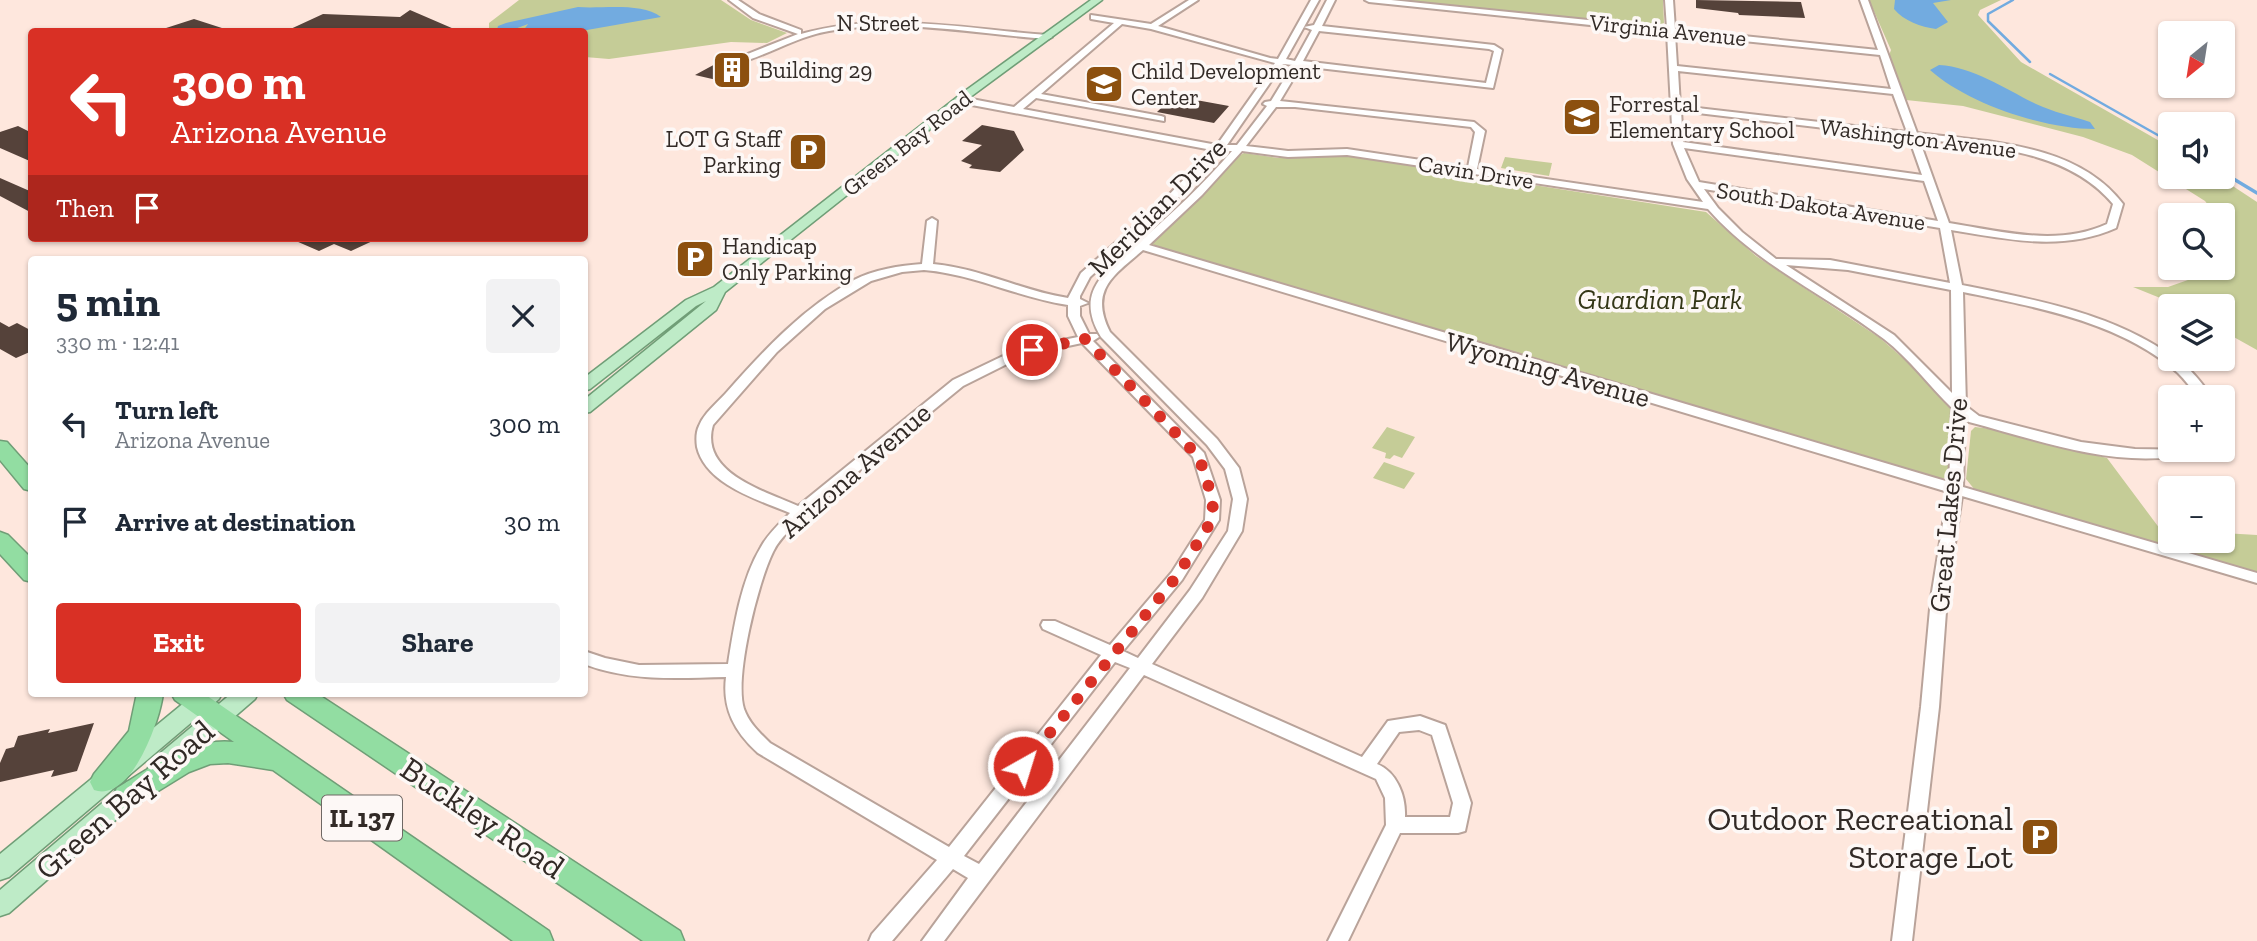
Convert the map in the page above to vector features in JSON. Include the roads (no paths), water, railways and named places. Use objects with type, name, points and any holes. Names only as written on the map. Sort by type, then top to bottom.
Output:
[{"type":"highway","points":[[0,447],[28,479]]},
{"type":"highway","points":[[0,540],[28,569]]},
{"type":"highway","points":[[104,782],[138,742],[147,719],[150,697]]},
{"type":"highway","name":"Buckley Road","points":[[307,697],[669,941]]},
{"type":"highway","name":"IL 137","points":[[203,702],[285,764],[538,941]]},
{"type":"highway","points":[[127,796],[184,762],[211,751],[229,750],[285,764]]},
{"type":"main road","name":"Green Bay Road","points":[[588,383],[691,303],[719,290],[965,97],[1097,0]]},
{"type":"main road","name":"Green Bay Road","points":[[588,405],[711,306],[719,290]]},
{"type":"main road","name":"Green Bay Road","points":[[0,869],[203,702],[227,697]]},
{"type":"main road","name":"Green Bay Road","points":[[0,905],[127,796],[203,702]]},
{"type":"street","points":[[733,0],[748,12],[798,32]]},
{"type":"street","points":[[1152,27],[1194,0]]},
{"type":"street","name":"Meridian Drive","points":[[1308,27],[1315,0]]},
{"type":"street","name":"Meridian Drive","points":[[932,941],[1196,594],[1235,531],[1240,499],[1232,468],[1212,442],[1105,334],[1094,303],[1103,280],[1192,199],[1239,148],[1274,103],[1289,63],[1308,27],[1331,0]]},
{"type":"street","name":"Virginia Avenue","points":[[1369,0],[1884,52]]},
{"type":"street","points":[[1668,0],[1680,149],[1697,185],[1713,207],[1747,241],[1774,262],[1890,338],[1918,363],[1959,409],[1974,419],[2113,453],[2158,454]]},
{"type":"street","name":"Great Lakes Drive","points":[[1864,0],[1945,226],[1957,288],[1959,409],[1956,487],[1939,598],[1930,707],[1902,941]]},
{"type":"street","points":[[1094,17],[1152,27],[1240,54],[1289,63],[1490,86],[1497,48],[1308,27]]},
{"type":"street","name":"N Street","points":[[748,57],[798,32],[842,21],[888,19],[1014,36],[1048,37]]},
{"type":"street","points":[[1020,107],[1121,21]]},
{"type":"street","name":"N Street","points":[[1014,36],[1036,46]]},
{"type":"street","name":"Meridian Drive","points":[[879,941],[951,858],[1112,653],[1177,576],[1212,520],[1213,500],[1199,457],[1085,339],[1074,316],[1074,296],[1086,275],[1168,202],[1222,145],[1289,63]]},
{"type":"street","points":[[1674,68],[1896,92]]},
{"type":"street","points":[[1034,95],[1161,119]]},
{"type":"street","name":"Cavin Drive","points":[[965,97],[1239,148],[1288,154],[1347,152],[1713,207]]},
{"type":"street","points":[[1253,106],[1274,103],[1474,125],[1480,131],[1472,171]]},
{"type":"street","name":"Washington Avenue","points":[[1677,108],[2008,147],[2048,158],[2099,183],[2118,204],[2112,226],[2080,238],[2023,238],[1945,226]]},
{"type":"street","points":[[1680,149],[1929,179]]},
{"type":"street","name":"South Dakota Avenue","points":[[1697,185],[1945,226]]},
{"type":"street","points":[[927,266],[932,221]]},
{"type":"street","name":"Wyoming Avenue","points":[[1123,241],[2257,578]]},
{"type":"street","points":[[1774,262],[1829,264],[2037,304],[2081,316],[2116,330],[2176,366],[2195,385]]},
{"type":"street","points":[[800,512],[723,475],[712,464],[703,439],[706,425],[744,379],[783,340],[842,293],[875,276],[927,266],[963,271],[1045,299],[1094,303]]},
{"type":"street","name":"Arizona Avenue","points":[[980,875],[764,748],[747,733],[737,715],[732,698],[734,670],[763,558],[778,533],[800,512],[958,383],[1014,357],[1105,334]]},
{"type":"street","points":[[1049,625],[1382,774],[1393,790],[1398,809],[1395,825],[1338,941]]},
{"type":"street","points":[[588,658],[619,669],[644,672],[734,670]]},
{"type":"street","points":[[1366,765],[1394,726],[1420,723],[1439,730],[1462,803],[1458,825],[1395,825]]},
{"type":"water","points":[[1895,0],[1951,0],[1933,3],[1948,22],[1936,29],[1913,23],[1894,9]]},
{"type":"water","points":[[578,7],[643,9],[661,17],[588,30],[525,28],[528,24],[517,28],[498,28],[506,23]]},
{"type":"water","points":[[1939,65],[1977,74],[2042,107],[2090,122],[2095,129],[2053,125],[1985,104],[1930,70]]},
{"type":"waterway","points":[[2013,0],[1988,14],[1988,21],[2030,62]]},
{"type":"waterway","points":[[2050,74],[2158,135]]},
{"type":"waterway","points":[[2235,180],[2257,193]]},
{"type":"place","name":"Building 29","points":[[732,70]]},
{"type":"place","name":"Child Development Center","points":[[1104,84]]},
{"type":"place","name":"Forrestal Elementary School","points":[[1582,117]]},
{"type":"place","name":"LOT G Staff Parking","points":[[808,152]]},
{"type":"place","name":"Handicap Only Parking","points":[[695,259]]},
{"type":"place","name":"Outdoor Recreational Storage Lot","points":[[2040,837]]},
{"type":"park label","name":"Guardian Park","points":[[1660,299]]}]
